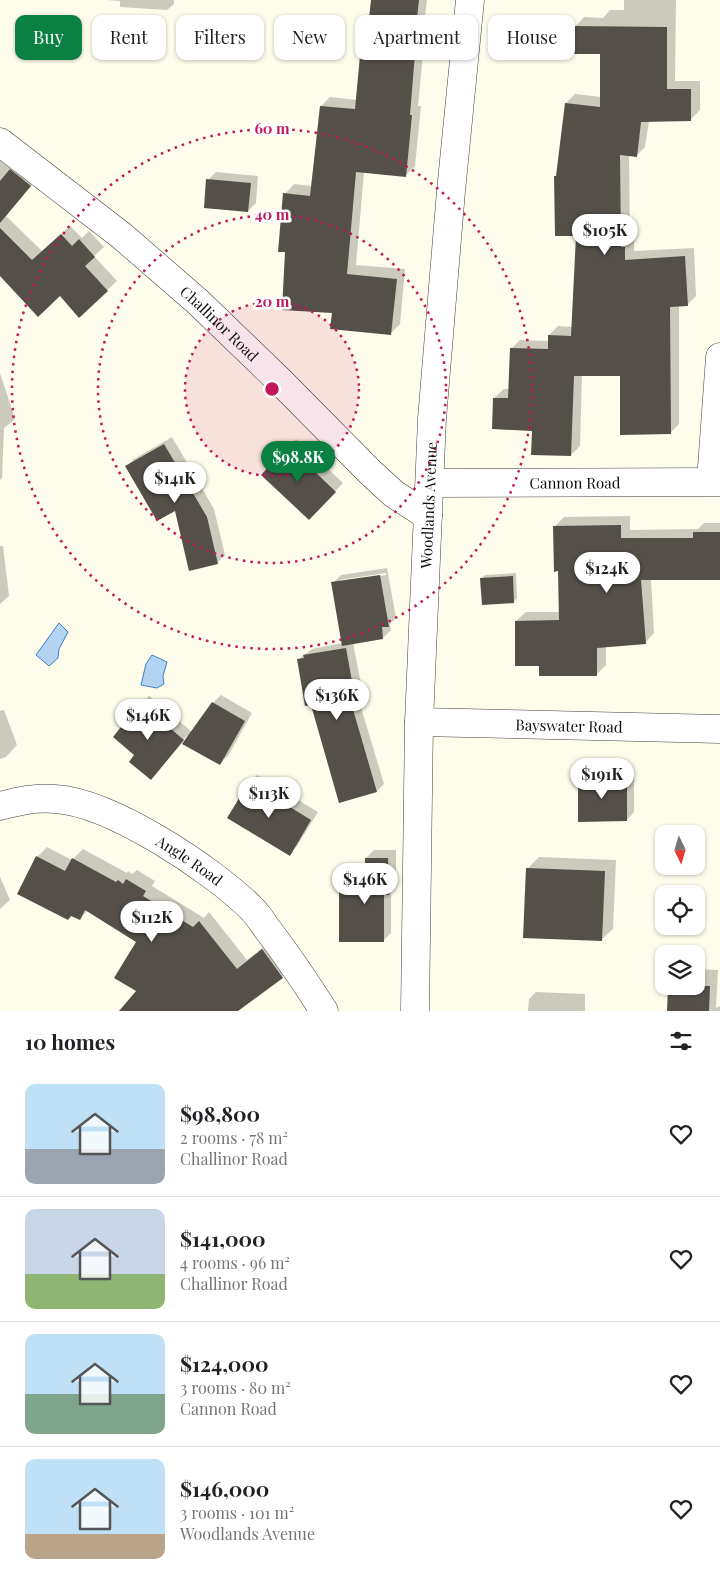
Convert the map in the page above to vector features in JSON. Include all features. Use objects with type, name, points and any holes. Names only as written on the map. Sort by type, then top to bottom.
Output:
[{"type":"street","name":"Woodlands Avenue","points":[[415,1011],[418,722],[432,418],[470,0]]},
{"type":"street","name":"Challinor Road","points":[[0,142],[122,236],[198,302],[282,382],[370,472],[394,494],[428,516]]},
{"type":"street","points":[[716,482],[720,357]]},
{"type":"street","name":"Cannon Road","points":[[430,483],[716,482]]},
{"type":"street","name":"Bayswater Road","points":[[418,722],[720,729]]},
{"type":"street","name":"Angle Road","points":[[0,806],[24,799],[56,799],[87,806],[132,825],[210,872],[252,910],[283,949],[324,1011]]},
{"type":"water","points":[[59,623],[68,632],[59,649],[58,658],[49,666],[36,655]]},
{"type":"water","points":[[152,655],[167,662],[163,676],[164,684],[157,688],[141,685],[146,664]]},
{"type":"building","points":[[371,0],[419,0],[417,15],[369,15]]},
{"type":"building","points":[[575,26],[667,27],[667,89],[691,89],[691,121],[641,122],[637,157],[620,155],[621,247],[625,247],[625,260],[685,256],[688,306],[670,307],[671,434],[620,435],[620,376],[574,376],[571,456],[531,455],[532,431],[492,429],[493,398],[508,398],[510,348],[548,349],[548,335],[571,336],[576,236],[555,236],[554,176],[556,176],[565,103],[600,107],[600,54],[575,54]]},
{"type":"building","points":[[360,60],[414,60],[410,115],[412,115],[406,177],[356,172],[347,274],[397,279],[391,335],[330,329],[332,313],[282,310],[285,252],[278,252],[283,193],[310,196],[320,106],[355,109]]},
{"type":"building","points":[[10,169],[31,186],[0,223],[0,181]]},
{"type":"building","points":[[206,179],[251,183],[248,212],[204,208]]},
{"type":"building","points":[[0,228],[32,260],[61,234],[72,246],[79,239],[95,257],[85,266],[108,291],[79,318],[60,296],[38,317],[0,276]]},
{"type":"building","points":[[164,444],[207,517],[218,564],[189,571],[175,511],[157,521],[125,466]]},
{"type":"building","points":[[288,446],[336,492],[309,520],[261,475]]},
{"type":"building","points":[[621,525],[621,538],[693,538],[693,532],[720,532],[720,580],[641,580],[646,644],[597,648],[597,676],[539,676],[539,666],[515,666],[515,621],[559,620],[558,571],[554,572],[553,526]]},
{"type":"building","points":[[380,575],[389,627],[382,627],[383,639],[342,646],[331,582]]},
{"type":"building","points":[[513,576],[514,603],[482,605],[480,578]]},
{"type":"building","points":[[346,648],[355,698],[350,699],[377,792],[339,803],[311,705],[305,706],[297,659],[304,658],[303,655]]},
{"type":"building","points":[[212,702],[245,721],[220,765],[182,744]]},
{"type":"building","points":[[140,703],[184,740],[151,780],[129,762],[134,755],[113,737]]},
{"type":"building","points":[[627,777],[627,821],[578,822],[578,778]]},
{"type":"building","points":[[249,782],[311,820],[290,856],[227,818]]},
{"type":"building","points":[[36,856],[65,871],[72,858],[116,882],[118,880],[123,884],[126,879],[146,891],[143,896],[193,927],[199,921],[237,969],[262,949],[283,978],[238,1011],[119,1011],[136,991],[114,978],[136,942],[85,910],[80,920],[71,916],[68,920],[17,894]]},
{"type":"building","points":[[365,858],[388,858],[389,895],[384,895],[384,942],[339,942],[339,891],[360,891],[361,878],[365,878]]},
{"type":"building","points":[[526,868],[605,871],[602,941],[523,938]]},
{"type":"building","points":[[705,986],[710,986],[709,1011],[667,1011],[668,995],[705,995]]}]
